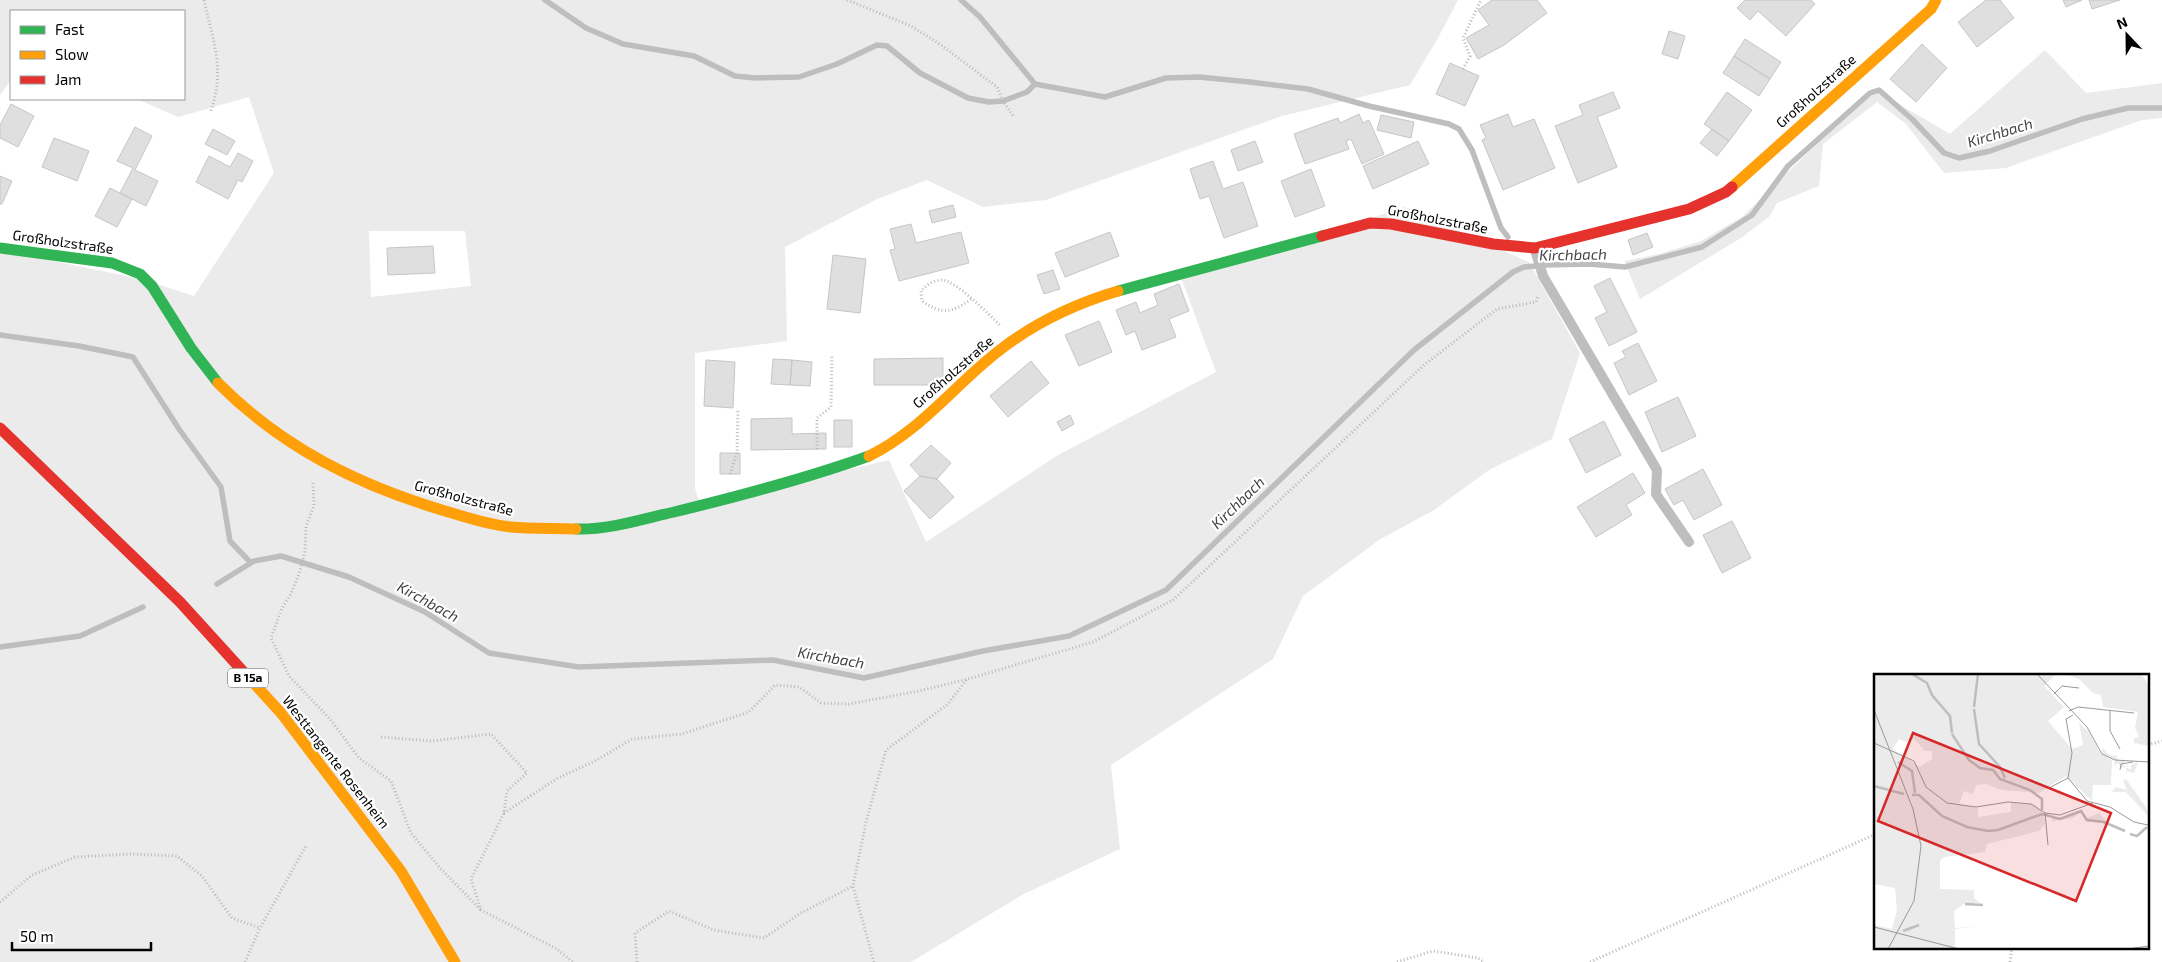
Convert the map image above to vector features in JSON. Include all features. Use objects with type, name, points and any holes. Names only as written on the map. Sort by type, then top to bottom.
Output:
[{"type":"main road","name":"Großholzstraße","points":[[0,248],[112,263],[140,274],[152,286],[191,348],[218,383],[240,405],[322,462],[396,496],[480,521],[510,527],[582,529],[625,524],[760,491],[828,471],[870,456],[890,445],[925,418],[971,374],[1016,338],[1060,313],[1104,295],[1370,223],[1392,222],[1478,243],[1535,248],[1689,209],[1726,192],[1931,9],[1936,0]]},
{"type":"main road","name":"Westtangente Rosenheim","points":[[0,428],[180,602],[281,713],[401,872],[455,962]]},
{"type":"lane","points":[[1535,248],[1543,276],[1657,470],[1656,494],[1689,542]]},
{"type":"path","points":[[204,0],[218,64],[219,80],[216,98],[210,113]]},
{"type":"path","points":[[847,0],[911,26],[941,45],[997,87],[1003,101],[1014,117]]},
{"type":"path","points":[[1463,69],[1470,56],[1463,38],[1481,0]]},
{"type":"path","points":[[504,814],[558,778],[595,761],[632,739],[682,734],[749,712],[775,685],[799,687],[821,703],[849,704],[919,691],[968,679],[1094,642],[1173,600],[1424,365],[1497,309],[1536,302],[1543,276]]},
{"type":"path","points":[[971,300],[947,312],[932,308],[922,301],[921,291],[926,285],[941,280],[951,283],[1016,338]]},
{"type":"path","points":[[818,449],[817,418],[831,407],[832,355]]},
{"type":"path","points":[[730,474],[737,453],[738,409]]},
{"type":"path","points":[[322,462],[313,482],[314,506],[306,526],[305,551],[300,571],[291,594],[282,608],[271,638],[289,676],[330,719],[359,758],[391,781],[411,833],[440,868],[481,910],[557,948],[573,962]]},
{"type":"path","points":[[874,962],[853,886],[866,822],[886,750],[948,704],[968,679]]},
{"type":"path","points":[[381,737],[432,741],[491,734],[527,773],[507,791],[504,814],[470,878],[481,910]]},
{"type":"path","points":[[1590,962],[1874,835]]},
{"type":"path","points":[[245,962],[260,928],[306,846]]},
{"type":"path","points":[[0,902],[32,875],[75,857],[130,854],[177,856],[202,876],[232,918],[260,928]]},
{"type":"path","points":[[637,962],[635,933],[669,911],[714,930],[764,938],[801,913],[853,886]]},
{"type":"path","points":[[1397,962],[1433,951],[1478,958],[1484,962]]},
{"type":"shaded area","points":[[0,0],[1458,0],[1410,85],[1282,116],[1046,200],[983,207],[927,180],[877,199],[785,247],[787,341],[695,353],[695,488],[700,504],[889,460],[926,542],[1058,455],[1216,372],[1182,280],[1405,207],[1529,262],[1580,353],[1552,439],[1489,470],[1434,510],[1379,540],[1303,596],[1273,659],[1111,765],[1120,849],[1022,895],[911,962],[0,962],[0,250],[141,279],[194,296],[274,173],[249,97],[178,117],[139,100],[185,100],[185,10],[10,10],[10,81],[0,95]],"holes":[[[369,231],[465,231],[471,286],[371,297]]]},
{"type":"shaded area","points":[[2045,50],[2086,93],[2162,83],[2162,118],[2142,120],[2006,168],[1944,173],[1906,124],[1877,102],[1823,144],[1819,186],[1777,203],[1770,216],[1741,238],[1640,299],[1624,261],[1659,254],[1701,241],[1743,216],[1873,89],[1950,134]]},
{"type":"building","points":[[1492,0],[1537,0],[1547,13],[1504,45],[1478,59],[1466,38],[1489,25],[1478,10]]},
{"type":"building","points":[[1745,0],[1811,0],[1815,4],[1786,36],[1758,11],[1750,20],[1737,8]]},
{"type":"building","points":[[1986,0],[2000,0],[2014,18],[1977,47],[1958,22]]},
{"type":"building","points":[[2063,0],[2082,0],[2066,7]]},
{"type":"building","points":[[2089,0],[2120,0],[2092,9]]},
{"type":"building","points":[[1669,31],[1685,36],[1678,59],[1662,54]]},
{"type":"building","points":[[1745,39],[1781,62],[1770,79],[1734,56]]},
{"type":"building","points":[[1922,44],[1947,68],[1916,102],[1890,79]]},
{"type":"building","points":[[1734,56],[1770,79],[1759,96],[1723,73]]},
{"type":"building","points":[[1450,63],[1479,76],[1465,106],[1436,94]]},
{"type":"building","points":[[1613,92],[1620,108],[1597,117],[1617,167],[1578,183],[1555,126],[1583,115],[1579,105]]},
{"type":"building","points":[[1727,92],[1752,110],[1729,141],[1704,124]]},
{"type":"building","points":[[11,104],[34,116],[18,147],[0,138],[0,125]]},
{"type":"building","points":[[1359,114],[1363,123],[1369,120],[1384,154],[1362,164],[1351,139],[1346,141],[1349,149],[1305,164],[1294,134],[1338,118],[1340,123]]},
{"type":"building","points":[[1508,114],[1513,127],[1534,119],[1555,168],[1503,190],[1482,140],[1486,138],[1480,125]]},
{"type":"building","points":[[1381,115],[1414,122],[1411,138],[1377,130]]},
{"type":"building","points":[[135,127],[152,136],[135,170],[158,181],[146,206],[120,193],[133,168],[117,161]]},
{"type":"building","points":[[213,129],[235,141],[227,155],[205,144]]},
{"type":"building","points":[[1712,129],[1729,141],[1717,156],[1700,143]]},
{"type":"building","points":[[54,138],[89,151],[77,181],[42,167]]},
{"type":"building","points":[[1255,141],[1263,162],[1238,171],[1231,150]]},
{"type":"building","points":[[1418,141],[1429,164],[1373,189],[1363,166]]},
{"type":"building","points":[[238,153],[253,161],[242,182],[238,180],[228,199],[196,182],[209,156],[230,167]]},
{"type":"building","points":[[1213,161],[1223,189],[1243,182],[1258,226],[1224,238],[1209,196],[1200,199],[1190,169]]},
{"type":"building","points":[[1311,169],[1325,206],[1295,217],[1281,181]]},
{"type":"building","points":[[0,176],[12,181],[2,204],[0,204]]},
{"type":"building","points":[[110,188],[132,199],[117,227],[95,216]]},
{"type":"building","points":[[953,205],[956,217],[932,223],[929,211]]},
{"type":"building","points":[[911,224],[916,243],[961,232],[969,263],[899,281],[890,250],[895,249],[890,229]]},
{"type":"building","points":[[1110,232],[1119,256],[1065,277],[1055,253]]},
{"type":"building","points":[[1647,233],[1653,247],[1633,255],[1628,240]]},
{"type":"building","points":[[433,246],[435,273],[388,275],[387,248]]},
{"type":"building","points":[[833,255],[866,259],[860,313],[827,309]]},
{"type":"building","points":[[1053,270],[1060,289],[1044,294],[1037,275]]},
{"type":"building","points":[[1610,278],[1637,332],[1609,346],[1595,318],[1607,312],[1594,286]]},
{"type":"building","points":[[1179,284],[1189,311],[1169,319],[1176,337],[1142,350],[1135,331],[1126,335],[1116,310],[1136,302],[1140,313],[1158,305],[1154,294]]},
{"type":"building","points":[[1099,321],[1112,352],[1079,366],[1065,335]]},
{"type":"building","points":[[1638,343],[1657,381],[1629,395],[1614,363],[1626,357],[1622,351]]},
{"type":"building","points":[[943,358],[943,385],[874,385],[874,359]]},
{"type":"building","points":[[773,359],[792,360],[790,385],[771,384]]},
{"type":"building","points":[[706,360],[735,362],[733,408],[704,406]]},
{"type":"building","points":[[792,360],[812,362],[810,386],[790,385]]},
{"type":"building","points":[[1031,361],[1049,383],[1008,417],[990,396]]},
{"type":"building","points":[[1678,397],[1696,436],[1662,452],[1645,412]]},
{"type":"building","points":[[1070,415],[1074,424],[1062,431],[1057,422]]},
{"type":"building","points":[[792,418],[792,434],[826,433],[826,449],[751,450],[751,419]]},
{"type":"building","points":[[834,420],[852,420],[852,447],[834,447]]},
{"type":"building","points":[[1604,421],[1621,455],[1586,473],[1569,439]]},
{"type":"building","points":[[931,445],[951,463],[937,479],[920,476],[910,465]]},
{"type":"building","points":[[720,453],[740,453],[740,474],[720,474]]},
{"type":"building","points":[[1703,469],[1722,505],[1694,520],[1683,500],[1674,505],[1665,489]]},
{"type":"building","points":[[1633,473],[1645,493],[1626,505],[1632,515],[1596,537],[1577,507]]},
{"type":"building","points":[[920,476],[937,479],[954,497],[930,519],[904,491]]},
{"type":"building","points":[[1732,521],[1751,558],[1722,573],[1703,535]]},
{"type":"waterway","points":[[545,0],[586,28],[623,44],[694,56],[735,76],[756,78],[799,77],[837,64],[877,45],[887,46],[920,73],[968,98],[989,102],[1003,101],[1027,92],[1035,84]]},
{"type":"waterway","points":[[961,0],[980,17],[1035,84],[1105,97],[1166,78],[1199,77],[1308,89],[1369,106],[1449,124],[1459,129],[1472,150],[1501,228],[1508,237]]},
{"type":"waterway","name":"Kirchbach","points":[[217,584],[254,561],[281,556],[349,577],[425,612],[489,653],[579,667],[773,660],[864,678],[983,651],[1069,636],[1166,590],[1414,350],[1513,272],[1524,267],[1547,265],[1589,264],[1625,267],[1702,247],[1752,215],[1788,166],[1870,93],[1879,90],[1913,120],[1944,153],[1959,158],[1990,151],[2082,119],[2128,108],[2162,108]]},
{"type":"waterway","points":[[0,335],[79,346],[133,357],[179,429],[221,487],[230,541],[251,563]]},
{"type":"waterway","name":"Kirchbach","points":[[0,647],[80,636],[143,607]]},
{"type":"traffic: fast","points":[[1118,291],[1322,236]]},
{"type":"traffic: fast","points":[[0,248],[112,263],[140,274],[152,286],[191,348],[218,383]]},
{"type":"traffic: fast","points":[[576,529],[613,526],[699,506],[797,480],[869,456]]},
{"type":"traffic: slow","points":[[1732,187],[1931,9],[1936,0]]},
{"type":"traffic: slow","points":[[869,456],[904,435],[980,366],[1024,333],[1069,309],[1118,291]]},
{"type":"traffic: slow","points":[[218,383],[269,427],[295,445],[323,462],[382,489],[445,511],[503,526],[576,529]]},
{"type":"traffic: slow","points":[[249,678],[281,713],[401,871],[455,962]]},
{"type":"traffic: jam","points":[[1322,236],[1370,223],[1391,224],[1493,244],[1535,248],[1689,209],[1726,192],[1732,187]]},
{"type":"traffic: jam","points":[[0,428],[180,602],[249,678]]}]
